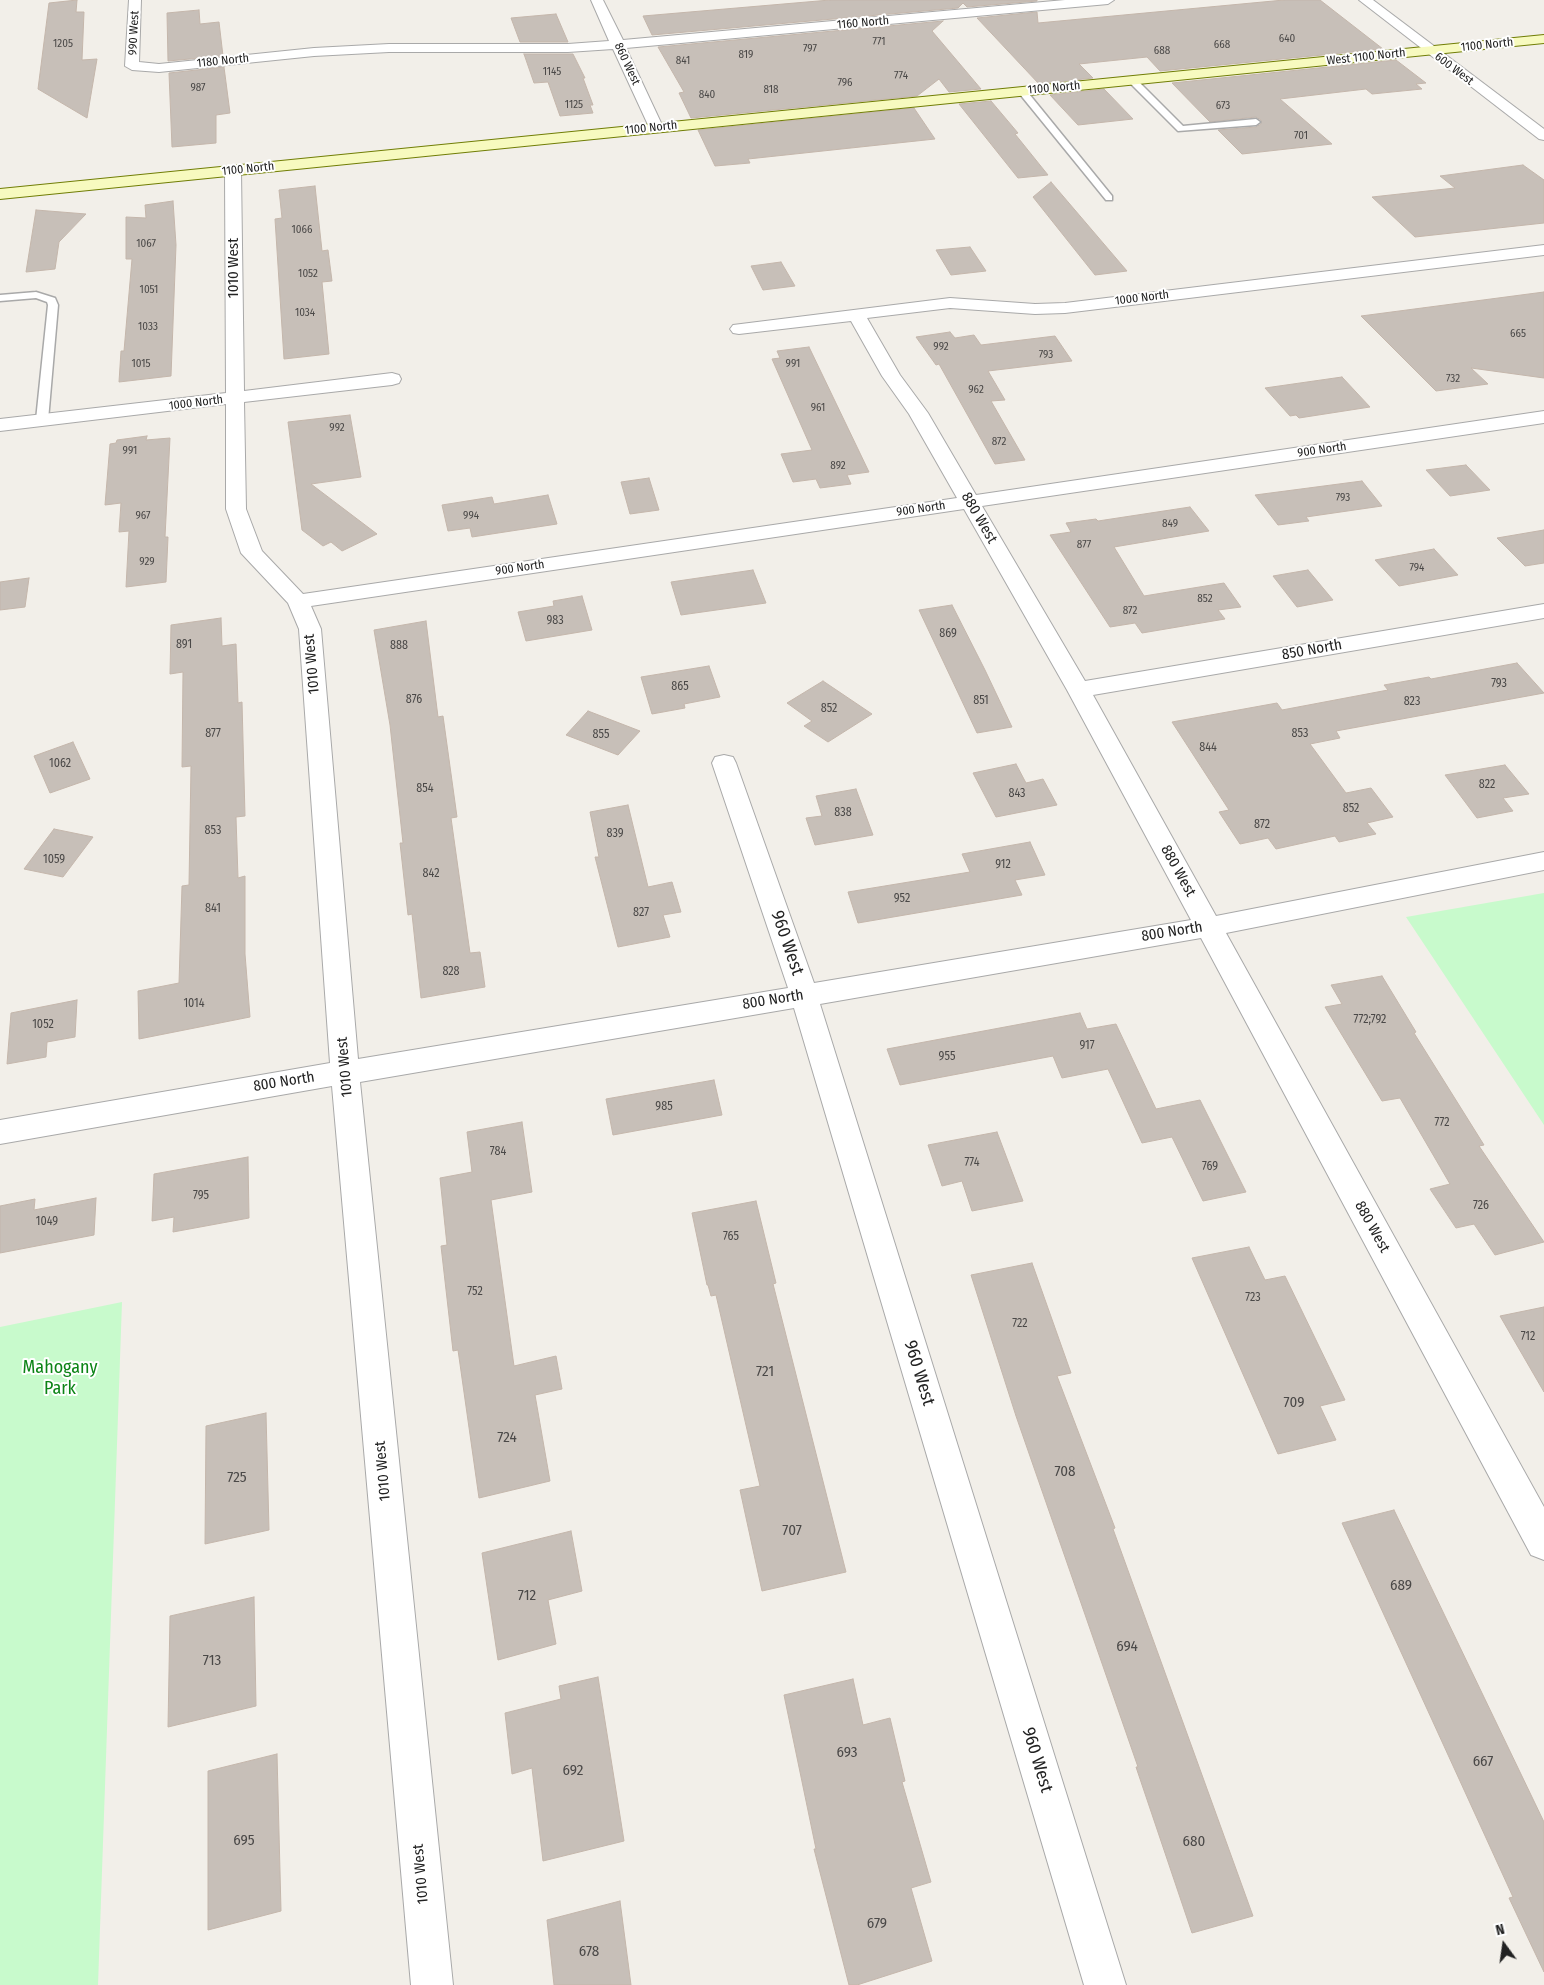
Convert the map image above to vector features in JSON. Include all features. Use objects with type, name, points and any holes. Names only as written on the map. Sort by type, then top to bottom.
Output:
[{"type":"main road","name":"1100 North","points":[[1430,51],[1544,39]]},
{"type":"main road","name":"West 1100 North","points":[[1302,63],[1430,51]]},
{"type":"main road","name":"1100 North","points":[[0,194],[1302,63]]},
{"type":"street","name":"990 West","points":[[132,66],[135,0]]},
{"type":"street","name":"860 West","points":[[597,0],[656,127]]},
{"type":"street","name":"1160 North","points":[[314,52],[389,48],[568,48],[618,45],[1108,0]]},
{"type":"street","name":"600 West","points":[[1365,0],[1544,136]]},
{"type":"street","name":"1180 North","points":[[132,66],[159,68],[314,52]]},
{"type":"street","name":"1010 West","points":[[233,171],[236,509],[252,553],[298,601],[310,629],[345,1072],[432,1985]]},
{"type":"street","name":"1000 North","points":[[739,329],[950,302],[1035,309],[1065,308],[1544,250]]},
{"type":"street","name":"880 West","points":[[856,314],[891,376],[918,414],[1079,690],[1544,1542]]},
{"type":"street","name":"1000 North","points":[[0,425],[392,379]]},
{"type":"street","name":"900 North","points":[[298,601],[1544,417]]},
{"type":"street","name":"850 North","points":[[1079,690],[1544,611]]},
{"type":"street","name":"960 West","points":[[724,763],[804,995],[1105,1985]]},
{"type":"street","name":"800 North","points":[[0,1132],[292,1080],[401,1065],[1208,927],[1544,861]]},
{"type":"lane","points":[[1132,80],[1181,129],[1256,122]]},
{"type":"lane","points":[[1022,91],[1110,198]]},
{"type":"lane","points":[[0,298],[45,296],[51,300],[53,305],[42,420]]},
{"type":"green space","points":[[1544,893],[1544,1125],[1406,917]]},
{"type":"green space","name":"Mahogany Park","points":[[122,1302],[98,1985],[0,1985],[0,1327]]},
{"type":"building","points":[[77,0],[76,12],[84,12],[82,60],[97,59],[87,118],[38,89],[49,3]]},
{"type":"building","points":[[830,0],[1037,1],[967,7],[963,3],[958,8],[652,35],[643,16]]},
{"type":"building","points":[[1284,0],[1320,0],[1383,49],[1160,71],[1147,57],[1079,64],[1093,78],[1039,84],[977,18],[1037,12],[1038,23]]},
{"type":"building","points":[[199,10],[200,24],[219,22],[223,56],[168,61],[167,13]]},
{"type":"building","points":[[556,14],[568,42],[520,42],[511,18]]},
{"type":"building","points":[[943,21],[932,31],[981,89],[949,92],[939,79],[917,96],[691,118],[679,93],[684,92],[658,47]]},
{"type":"building","points":[[524,54],[573,54],[585,78],[583,78],[593,105],[590,105],[593,113],[560,116],[548,82],[534,83]]},
{"type":"building","points":[[1396,60],[1426,83],[1416,84],[1422,89],[1372,94],[1366,89],[1280,99],[1332,144],[1242,154],[1218,130],[1256,127],[1261,124],[1261,120],[1256,117],[1210,122],[1172,83]]},
{"type":"building","points":[[224,67],[230,113],[216,115],[216,143],[172,147],[169,73]]},
{"type":"building","points":[[1104,89],[1133,119],[1078,125],[1050,95]]},
{"type":"building","points":[[991,101],[1018,133],[1015,134],[1048,175],[1018,178],[959,104]]},
{"type":"building","points":[[914,108],[935,139],[748,159],[750,163],[715,166],[698,130]]},
{"type":"building","points":[[1523,165],[1544,180],[1544,223],[1415,237],[1372,197],[1455,188],[1440,176]]},
{"type":"building","points":[[1051,182],[1127,271],[1095,275],[1033,197]]},
{"type":"building","points":[[315,186],[322,251],[328,250],[332,281],[322,282],[329,354],[284,359],[275,219],[282,218],[279,190]]},
{"type":"building","points":[[173,201],[176,245],[171,376],[119,382],[121,351],[124,351],[132,259],[126,259],[126,217],[146,218],[145,205]]},
{"type":"building","points":[[36,210],[86,214],[59,242],[55,269],[26,272]]},
{"type":"building","points":[[970,247],[986,271],[951,275],[936,250]]},
{"type":"building","points":[[781,262],[795,286],[763,290],[751,266]]},
{"type":"building","points":[[1544,292],[1544,378],[1471,368],[1488,384],[1436,391],[1361,316]]},
{"type":"building","points":[[950,332],[955,338],[974,335],[981,345],[1055,336],[1072,361],[988,371],[1005,400],[991,401],[1025,460],[995,464],[939,364],[936,365],[916,337]]},
{"type":"building","points":[[809,347],[869,472],[847,475],[851,484],[820,488],[816,479],[793,482],[781,454],[812,450],[772,359],[780,358],[777,351]]},
{"type":"building","points":[[1342,377],[1370,407],[1299,418],[1296,415],[1290,416],[1265,388]]},
{"type":"building","points":[[350,415],[361,477],[311,484],[377,534],[342,551],[331,542],[323,546],[302,530],[288,422]]},
{"type":"building","points":[[147,436],[146,440],[170,438],[165,537],[168,537],[166,582],[126,587],[129,531],[119,532],[121,503],[105,505],[110,444],[116,443],[117,440]]},
{"type":"building","points":[[1466,465],[1490,490],[1450,496],[1426,470]]},
{"type":"building","points":[[649,478],[659,510],[630,514],[621,482]]},
{"type":"building","points":[[1362,481],[1382,506],[1306,517],[1309,521],[1278,525],[1255,495]]},
{"type":"building","points":[[548,495],[557,524],[472,537],[470,528],[448,531],[442,505],[492,497],[494,504]]},
{"type":"building","points":[[1190,507],[1209,531],[1114,547],[1144,596],[1224,583],[1241,607],[1218,610],[1225,619],[1142,633],[1135,623],[1110,627],[1050,535],[1071,532],[1066,523],[1096,519],[1098,521]]},
{"type":"building","points":[[1544,530],[1544,563],[1525,566],[1497,538]]},
{"type":"building","points":[[1434,549],[1458,575],[1399,586],[1375,560]]},
{"type":"building","points":[[753,570],[766,603],[681,615],[671,582]]},
{"type":"building","points":[[1308,570],[1333,600],[1297,607],[1273,576]]},
{"type":"building","points":[[29,578],[25,607],[0,610],[0,582]]},
{"type":"building","points":[[582,596],[592,630],[526,641],[518,612],[554,606],[553,601]]},
{"type":"building","points":[[952,605],[1012,727],[977,733],[919,610]]},
{"type":"building","points":[[221,618],[222,646],[236,644],[238,703],[242,702],[245,816],[236,817],[238,878],[245,876],[245,954],[250,1017],[139,1039],[138,991],[179,983],[182,886],[189,885],[191,766],[182,767],[183,672],[170,674],[171,625]]},
{"type":"building","points":[[426,621],[438,717],[443,716],[457,817],[451,818],[470,953],[480,952],[485,987],[421,998],[412,914],[408,915],[400,843],[403,843],[390,725],[374,630]]},
{"type":"building","points":[[1517,663],[1544,693],[1336,731],[1340,738],[1310,744],[1346,793],[1371,788],[1393,817],[1367,823],[1376,834],[1339,842],[1335,836],[1276,849],[1268,838],[1240,844],[1219,812],[1229,810],[1172,722],[1277,703],[1282,710],[1388,690],[1384,685],[1429,677],[1431,679]]},
{"type":"building","points":[[709,666],[720,697],[684,704],[685,708],[652,714],[641,677]]},
{"type":"building","points":[[823,681],[872,714],[828,742],[804,726],[812,721],[787,703]]},
{"type":"building","points":[[588,711],[640,731],[618,755],[566,735]]},
{"type":"building","points":[[73,742],[90,779],[50,793],[34,756]]},
{"type":"building","points":[[1016,764],[1026,783],[1043,779],[1057,805],[996,817],[973,773]]},
{"type":"building","points":[[1505,765],[1529,794],[1503,798],[1513,811],[1477,818],[1445,775]]},
{"type":"building","points":[[856,789],[873,835],[815,845],[806,818],[822,816],[816,796]]},
{"type":"building","points":[[628,805],[648,887],[672,882],[681,912],[663,915],[670,937],[618,947],[595,857],[599,857],[590,812]]},
{"type":"building","points":[[54,829],[93,837],[63,877],[24,869]]},
{"type":"building","points":[[1030,842],[1045,875],[1015,880],[1022,895],[858,923],[848,892],[970,872],[962,854]]},
{"type":"building","points":[[1382,976],[1416,1032],[1414,1033],[1484,1145],[1479,1146],[1544,1242],[1495,1255],[1474,1224],[1456,1228],[1430,1189],[1450,1184],[1400,1098],[1382,1101],[1325,1007],[1342,1004],[1331,985]]},
{"type":"building","points":[[77,1000],[75,1037],[47,1042],[46,1057],[7,1064],[11,1013]]},
{"type":"building","points":[[1080,1013],[1087,1029],[1116,1024],[1156,1109],[1200,1100],[1246,1192],[1203,1201],[1172,1137],[1142,1143],[1108,1069],[1062,1078],[1053,1056],[900,1085],[887,1049]]},
{"type":"building","points":[[714,1080],[722,1115],[613,1135],[606,1099]]},
{"type":"building","points":[[522,1122],[532,1192],[491,1200],[514,1366],[556,1356],[562,1389],[535,1395],[550,1481],[479,1498],[458,1350],[453,1351],[441,1246],[447,1245],[440,1178],[472,1172],[467,1132]]},
{"type":"building","points":[[997,1132],[1023,1201],[972,1211],[962,1181],[942,1186],[928,1145]]},
{"type":"building","points":[[248,1157],[249,1218],[173,1232],[174,1217],[152,1221],[154,1174]]},
{"type":"building","points":[[96,1198],[94,1235],[0,1253],[0,1206],[35,1199],[34,1210]]},
{"type":"building","points":[[756,1201],[776,1283],[773,1284],[846,1572],[762,1591],[740,1490],[760,1486],[716,1295],[711,1296],[707,1285],[692,1213]]},
{"type":"building","points":[[1249,1247],[1265,1280],[1285,1276],[1345,1400],[1320,1406],[1336,1440],[1278,1454],[1192,1258]]},
{"type":"building","points":[[1032,1263],[1071,1373],[1057,1376],[1115,1528],[1113,1529],[1253,1916],[1192,1933],[1136,1767],[1138,1767],[1016,1416],[971,1275]]},
{"type":"building","points":[[1544,1307],[1544,1392],[1500,1316]]},
{"type":"building","points":[[266,1413],[269,1530],[205,1544],[206,1426]]},
{"type":"building","points":[[1394,1510],[1544,1822],[1544,1972],[1509,1898],[1513,1897],[1342,1523]]},
{"type":"building","points":[[571,1531],[582,1591],[548,1600],[556,1644],[498,1660],[482,1553]]},
{"type":"building","points":[[254,1597],[256,1706],[168,1727],[170,1616]]},
{"type":"building","points":[[598,1677],[624,1841],[543,1861],[532,1768],[512,1774],[505,1713],[561,1699],[559,1686]]},
{"type":"building","points":[[853,1679],[863,1725],[890,1718],[905,1781],[902,1782],[931,1882],[911,1888],[932,1961],[857,1985],[849,1985],[814,1849],[816,1849],[784,1695]]},
{"type":"building","points":[[277,1754],[281,1911],[208,1930],[208,1771]]},
{"type":"building","points":[[620,1901],[631,1985],[554,1985],[547,1920]]}]
